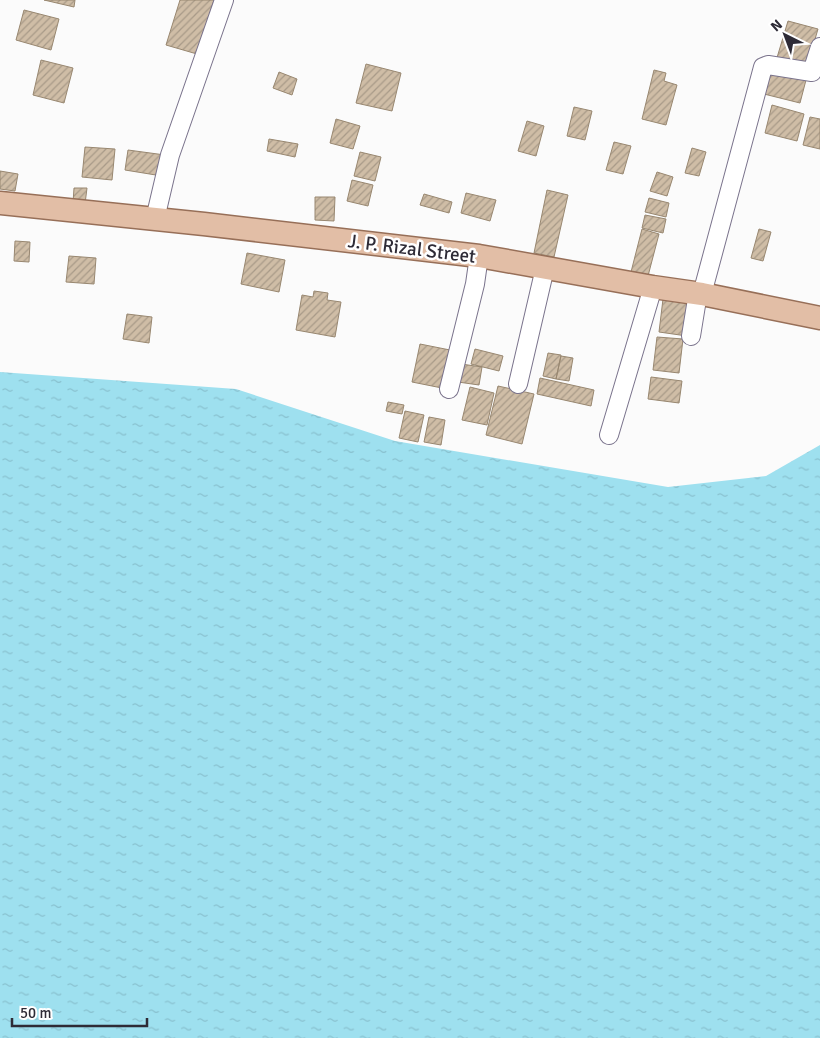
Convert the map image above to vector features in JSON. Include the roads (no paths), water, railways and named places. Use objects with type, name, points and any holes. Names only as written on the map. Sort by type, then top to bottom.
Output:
[{"type":"main road","name":"J. P. Rizal Street","points":[[0,203],[479,256],[653,287],[700,293],[820,318]]},
{"type":"street","points":[[155,219],[170,155],[224,0]]},
{"type":"street","points":[[691,336],[700,293],[763,67],[768,65],[812,72],[820,47]]},
{"type":"street","points":[[449,389],[475,284],[479,256]]},
{"type":"street","points":[[518,384],[545,268]]},
{"type":"street","points":[[609,435],[653,287]]},
{"type":"water","points":[[0,372],[236,389],[395,441],[668,487],[766,476],[820,445],[820,1038],[0,1038]]}]
